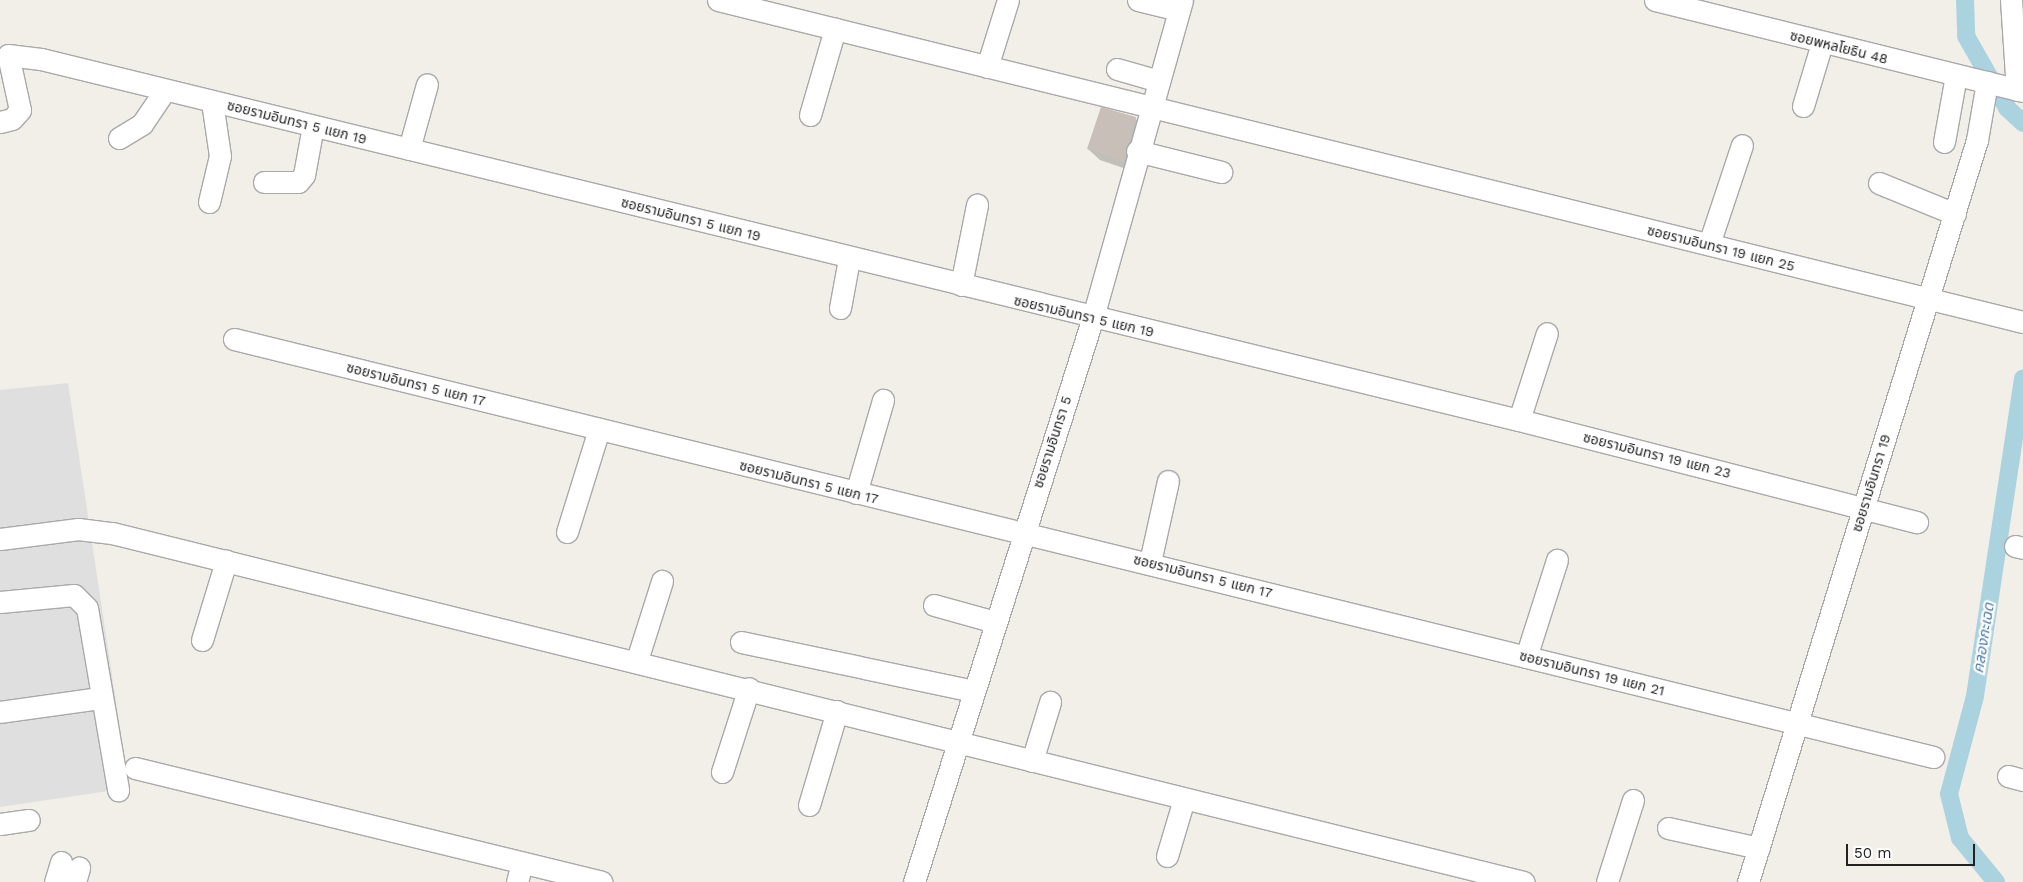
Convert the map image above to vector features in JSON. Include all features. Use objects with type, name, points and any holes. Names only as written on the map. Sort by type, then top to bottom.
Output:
[{"type":"street","points":[[718,0],[1151,108]]},
{"type":"street","points":[[987,67],[1008,0]]},
{"type":"street","points":[[1138,0],[1181,5]]},
{"type":"street","name":"ซอยพหลโยธิน 48","points":[[1655,0],[1692,5],[1822,43],[2020,91]]},
{"type":"street","name":"ซอยรามอินทรา 5","points":[[914,882],[1092,317],[1137,151],[1181,5]]},
{"type":"street","points":[[2015,7],[2020,91]]},
{"type":"street","points":[[810,115],[835,29]]},
{"type":"street","points":[[1803,106],[1822,43]]},
{"type":"street","name":"ซอยรามอินทรา 5 แยก 19","points":[[0,122],[12,118],[20,110],[8,55],[40,59],[849,259],[961,284],[1451,404]]},
{"type":"street","points":[[1117,69],[1159,82]]},
{"type":"street","points":[[1944,142],[1957,75]]},
{"type":"street","name":"ซอยรามอินทรา 19","points":[[1748,882],[1955,214],[1977,140],[1987,82]]},
{"type":"street","points":[[409,150],[427,84]]},
{"type":"street","points":[[119,138],[142,124],[165,90]]},
{"type":"street","points":[[209,202],[220,156],[212,102]]},
{"type":"street","name":"ซอยรามอินทรา 19 แยก 25","points":[[1151,108],[2019,321]]},
{"type":"street","points":[[264,182],[298,182],[304,175],[313,126]]},
{"type":"street","points":[[1708,244],[1742,145]]},
{"type":"street","points":[[1137,151],[1221,172]]},
{"type":"street","points":[[1879,183],[1955,214]]},
{"type":"street","points":[[961,284],[978,205]]},
{"type":"street","points":[[840,308],[849,259]]},
{"type":"street","points":[[1519,420],[1547,334]]},
{"type":"street","name":"ซอยรามอินทรา 5 แยก 17","points":[[234,339],[1023,535],[1150,562],[1386,621]]},
{"type":"street","points":[[856,493],[883,400]]},
{"type":"street","name":"ซอยรามอินทรา 19 แยก 23","points":[[1451,404],[1917,522]]},
{"type":"street","points":[[567,532],[599,429]]},
{"type":"street","points":[[1150,562],[1168,481]]},
{"type":"street","points":[[0,539],[100,531],[637,660],[1032,761],[1523,882]]},
{"type":"street","points":[[202,640],[226,560]]},
{"type":"street","points":[[1526,657],[1557,560]]},
{"type":"street","points":[[637,660],[662,581]]},
{"type":"street","points":[[0,602],[64,594],[80,598],[87,608],[100,698],[118,790]]},
{"type":"street","points":[[934,604],[995,622]]},
{"type":"street","name":"ซอยรามอินทรา 19 แยก 21","points":[[1386,621],[1933,757]]},
{"type":"street","points":[[741,642],[973,691]]},
{"type":"street","points":[[722,772],[749,688]]},
{"type":"street","points":[[0,712],[100,698]]},
{"type":"street","points":[[1032,761],[1050,702]]},
{"type":"street","points":[[809,806],[837,711]]},
{"type":"street","points":[[135,768],[520,872],[601,882]]},
{"type":"street","points":[[1167,856],[1184,799]]},
{"type":"street","points":[[1607,882],[1633,800]]},
{"type":"street","points":[[0,824],[29,820]]},
{"type":"street","points":[[1668,828],[1759,848]]},
{"type":"shaded area","points":[[68,383],[129,788],[0,807],[0,390]]},
{"type":"building","points":[[1101,107],[1136,117],[1124,161],[1087,149]]},
{"type":"waterway","name":"คลองกะเฉด","points":[[1965,0],[1966,36],[2007,108],[2023,123]]},
{"type":"waterway","name":"คลองกะเฉด","points":[[1996,882],[1960,838],[1949,794],[1975,696],[2023,379]]}]
